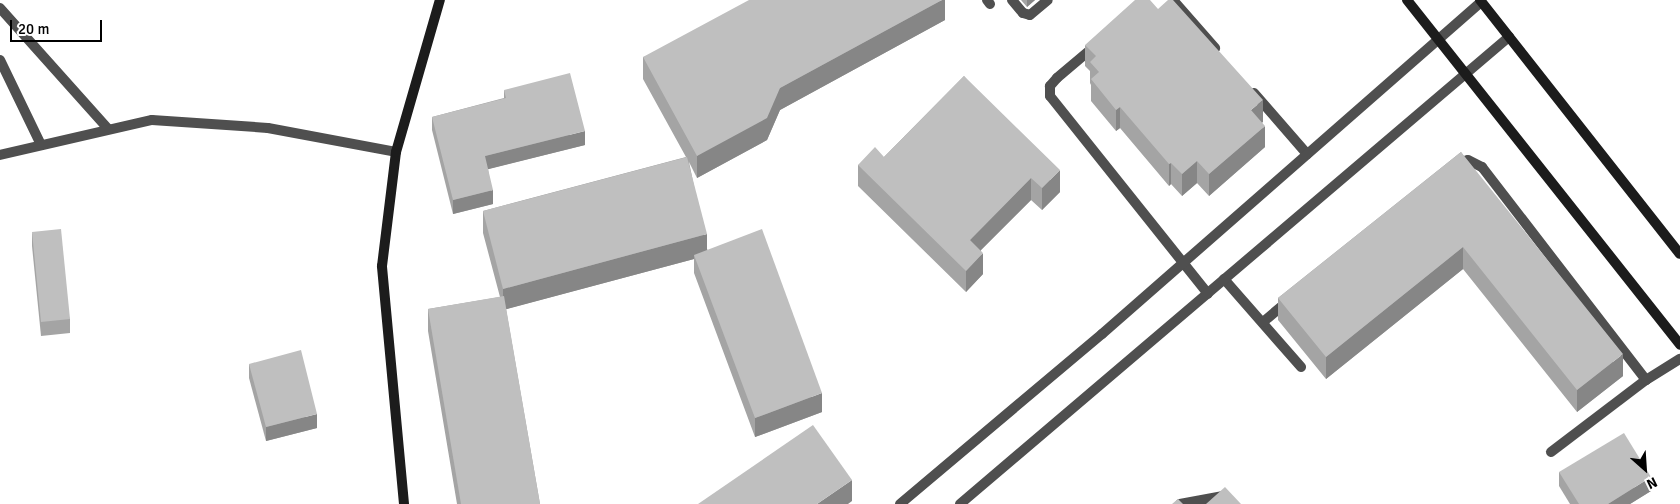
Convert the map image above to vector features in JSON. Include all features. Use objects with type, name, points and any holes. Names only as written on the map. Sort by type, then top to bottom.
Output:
[{"type":"street","points":[[404,504],[382,266],[396,152],[440,0]]},
{"type":"street","points":[[1012,0],[1023,13],[1030,15],[1048,0]]},
{"type":"street","points":[[1173,0],[1222,55]]},
{"type":"street","points":[[1407,0],[1678,337]]},
{"type":"street","points":[[900,504],[1182,264],[1480,1],[1680,254]]},
{"type":"street","points":[[0,8],[108,129]]},
{"type":"street","points":[[960,504],[1508,37]]},
{"type":"street","points":[[1101,40],[1057,78],[1050,86],[1050,96],[1182,264],[1208,294]]},
{"type":"street","points":[[0,60],[41,145]]},
{"type":"street","points":[[1248,86],[1307,154]]},
{"type":"street","points":[[0,155],[152,120],[268,128],[396,152]]},
{"type":"street","points":[[1444,171],[1452,164],[1468,160],[1482,167],[1646,380]]},
{"type":"street","points":[[1224,279],[1301,367]]},
{"type":"street","points":[[1263,322],[1300,290]]},
{"type":"street","points":[[1551,452],[1646,380],[1680,359]]},
{"type":"street","points":[[1180,504],[1223,496],[1230,504]]},
{"type":"building","points":[[749,0],[942,0],[780,88],[767,118],[697,156],[643,57]]},
{"type":"building","points":[[1135,0],[1150,0],[1158,9],[1168,0],[1173,0],[1263,100],[1251,110],[1265,126],[1209,174],[1197,161],[1182,174],[1171,163],[1169,164],[1120,107],[1116,110],[1091,79],[1099,72],[1090,62],[1096,56],[1085,45]]},
{"type":"building","points":[[570,73],[585,131],[485,156],[493,190],[453,200],[432,117],[506,98],[504,90]]},
{"type":"building","points":[[964,76],[1060,170],[1042,188],[1031,178],[970,240],[983,253],[966,271],[858,165],[875,147],[884,157]]},
{"type":"building","points":[[1461,152],[1623,354],[1577,390],[1463,247],[1326,357],[1278,298]]},
{"type":"building","points":[[687,157],[707,234],[503,289],[483,211]]},
{"type":"building","points":[[61,229],[70,319],[41,322],[32,232]]},
{"type":"building","points":[[762,229],[822,393],[755,418],[694,255]]},
{"type":"building","points":[[504,296],[540,504],[461,504],[428,309]]},
{"type":"building","points":[[301,350],[317,414],[266,427],[249,364]]},
{"type":"building","points":[[813,425],[852,480],[817,504],[698,504]]},
{"type":"building","points":[[1624,433],[1651,477],[1608,504],[1579,504],[1559,472]]},
{"type":"building","points":[[1225,487],[1241,504],[1206,504]]},
{"type":"building","points":[[1178,499],[1183,504],[1172,504]]}]
